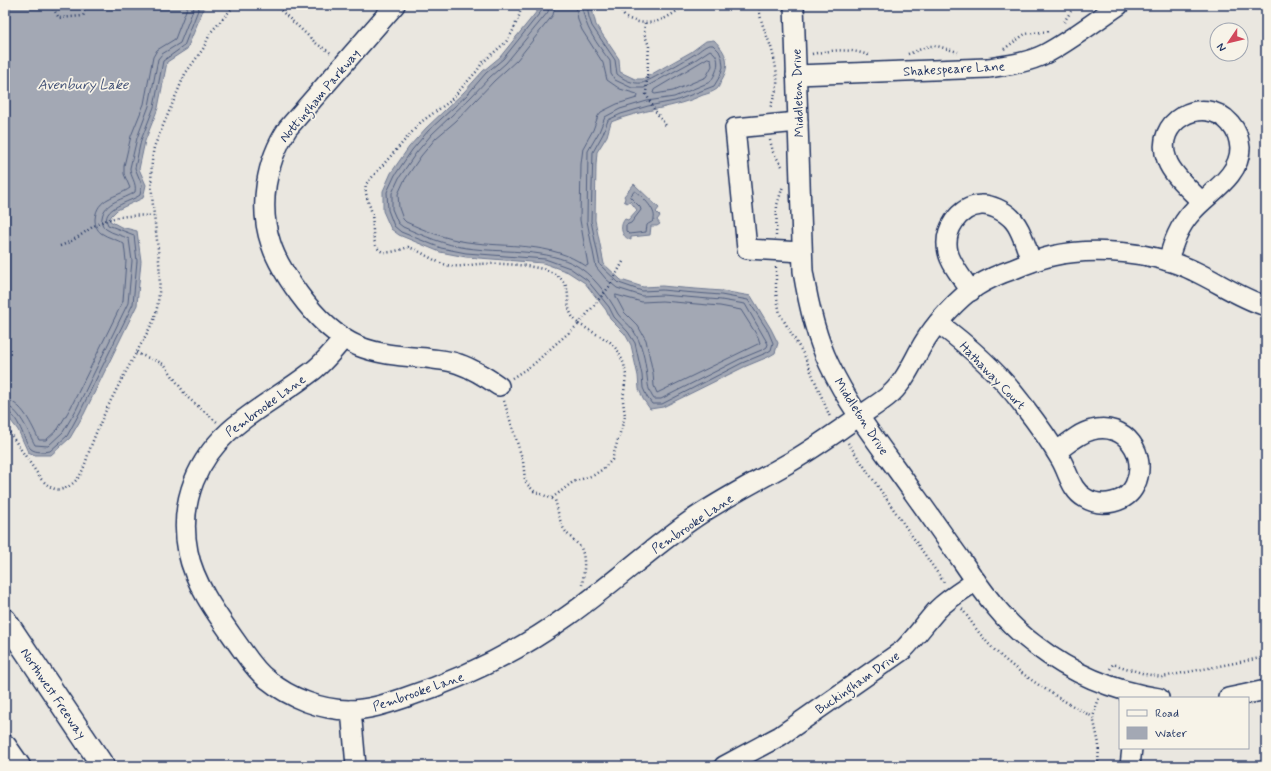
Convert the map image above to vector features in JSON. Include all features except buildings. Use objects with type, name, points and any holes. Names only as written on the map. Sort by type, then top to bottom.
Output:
[{"type":"highway","name":"Northwest Freeway","points":[[5,620],[103,766]]},
{"type":"highway","points":[[5,746],[19,766]]},
{"type":"street","name":"Nottingham Parkway","points":[[395,5],[288,128],[280,140],[269,172],[265,201],[265,216],[269,237],[286,276],[318,318],[343,339],[358,346],[390,355],[442,360],[458,364],[484,376],[499,386]]},
{"type":"street","name":"Middleton Drive","points":[[794,5],[802,252],[807,294],[820,341],[828,363],[860,416],[976,581],[1008,621],[1034,645],[1068,667],[1089,678],[1139,696],[1149,697]]},
{"type":"street","name":"Shakespeare Lane","points":[[796,66],[988,68],[1010,65],[1044,54],[1119,5]]},
{"type":"street","points":[[1168,261],[1177,233],[1192,212],[1202,202],[1232,172],[1238,164],[1240,152],[1239,140],[1237,132],[1230,123],[1221,115],[1214,112],[1194,111],[1183,115],[1169,129],[1165,140],[1164,151],[1169,165],[1202,202]]},
{"type":"street","points":[[798,122],[735,128],[746,249],[802,252]]},
{"type":"street","points":[[1031,262],[1017,226],[1011,218],[1001,211],[991,207],[980,205],[959,215],[952,224],[948,233],[946,243],[948,253],[971,290],[1031,262],[1055,255],[1080,252],[1140,254],[1192,269],[1250,301],[1266,306]]},
{"type":"street","name":"Pembrooke Lane","points":[[343,339],[330,355],[308,375],[248,415],[226,432],[207,454],[200,465],[189,494],[186,506],[185,521],[186,540],[191,564],[199,585],[252,664],[267,680],[290,695],[313,704],[352,710],[366,709],[389,703],[421,693],[459,678],[524,644],[563,620],[653,548],[692,520],[719,502],[792,462],[889,396],[903,381],[924,342],[938,323],[971,290]]},
{"type":"street","name":"Hathaway Court","points":[[938,323],[961,341],[1012,391],[1056,452],[1074,488],[1085,498],[1094,502],[1112,502],[1129,494],[1135,486],[1139,475],[1138,453],[1134,445],[1118,433],[1101,429],[1091,430],[1082,434],[1056,452]]},
{"type":"street","name":"Buckingham Drive","points":[[724,766],[780,736],[903,650],[914,639],[938,609],[976,581]]},
{"type":"street","points":[[1233,697],[1266,690]]},
{"type":"street","points":[[352,710],[356,766]]},
{"type":"street","points":[[1130,766],[1132,749]]},
{"type":"path","points":[[51,5],[59,18],[82,16],[88,5]]},
{"type":"path","points":[[5,426],[41,479],[48,486],[55,490],[63,490],[72,484],[82,472],[104,414],[154,320],[160,299],[152,196],[152,158],[157,138],[166,122],[186,74],[203,49],[211,32],[235,5]]},
{"type":"path","points":[[274,5],[317,44],[345,62]]},
{"type":"path","points":[[522,5],[512,33],[506,42],[482,62],[477,71],[449,102],[421,122],[366,184],[365,189],[372,217],[374,243],[376,247],[384,252],[390,252],[408,247],[447,265],[491,263],[532,266],[547,270],[556,274],[567,286],[569,295],[568,309],[571,316],[579,324],[610,342],[618,351],[624,364],[626,375],[623,401],[625,416],[612,460],[594,475],[573,482],[552,498]]},
{"type":"path","points":[[617,5],[626,18],[642,23],[659,21],[676,12],[684,5]]},
{"type":"path","points":[[1060,26],[1075,5]]},
{"type":"path","points":[[645,23],[644,33],[649,46],[646,94],[654,109],[667,127]]},
{"type":"path","points":[[1002,50],[1025,34],[1054,30]]},
{"type":"path","points":[[902,56],[929,46],[937,46],[962,52]]},
{"type":"path","points":[[774,58],[796,66],[842,50],[849,50],[869,56]]},
{"type":"path","points":[[60,246],[71,242],[95,226],[115,218],[122,216],[154,216]]},
{"type":"path","points":[[585,603],[581,588],[584,572],[583,556],[580,548],[564,528],[555,500],[534,491],[525,480],[523,461],[499,386],[534,364],[579,324],[609,287],[624,260]]},
{"type":"path","points":[[136,354],[165,365],[187,397],[215,420],[226,432]]},
{"type":"path","points":[[1098,766],[1099,744],[1093,717],[1104,683],[1113,664],[1145,674],[1162,677],[1231,665],[1266,657]]},
{"type":"water","name":"Avenbury Lake","points":[[5,5],[205,5],[187,49],[167,62],[158,108],[145,141],[139,169],[146,185],[143,198],[117,210],[111,216],[110,221],[121,227],[137,231],[141,261],[137,305],[84,414],[70,438],[51,455],[35,455],[28,452],[18,430],[5,413]]},
{"type":"water","points":[[542,5],[591,5],[596,25],[619,59],[620,72],[635,79],[643,79],[691,52],[706,41],[714,40],[725,54],[727,64],[726,70],[717,89],[692,100],[634,114],[611,122],[607,136],[597,152],[595,220],[604,264],[621,280],[643,287],[662,286],[722,291],[751,296],[778,343],[775,353],[768,357],[744,367],[663,407],[650,409],[643,399],[639,389],[638,376],[631,345],[625,334],[610,319],[606,310],[585,283],[568,272],[543,263],[466,257],[440,252],[399,235],[391,229],[383,211],[383,191],[391,173],[409,147],[483,71],[500,57]]},
{"type":"water","points":[[634,184],[659,208],[656,212],[660,216],[657,220],[660,224],[657,226],[651,226],[650,235],[631,237],[631,240],[623,234],[622,225],[625,219],[628,220],[637,210],[630,201],[627,203],[624,201],[624,196]]}]
